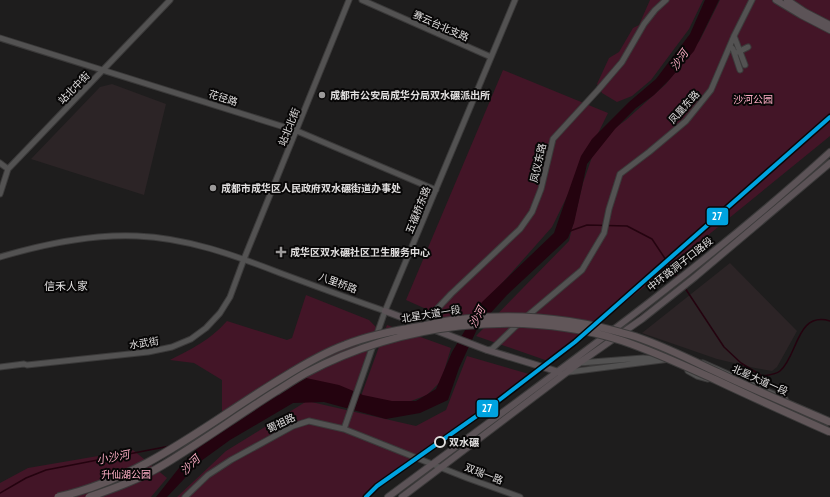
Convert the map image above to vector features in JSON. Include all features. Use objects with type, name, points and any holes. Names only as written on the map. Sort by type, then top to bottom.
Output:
[{"type":"highway","name":"北星大道一段","points":[[58,497],[91,487],[156,459],[264,389],[334,349],[368,337],[403,329],[463,319],[488,317],[537,317],[588,324],[630,335],[672,352],[758,391],[830,420]]},
{"type":"highway","name":"北星大道一段","points":[[89,497],[124,485],[162,466],[304,374],[337,357],[362,348],[420,332],[480,324],[518,324],[552,327],[591,333],[621,340],[670,359],[830,433]]},
{"type":"main road","points":[[776,0],[800,15],[830,30]]},
{"type":"main road","points":[[787,0],[805,12],[830,25]]},
{"type":"main road","name":"中环路洞子口路段","points":[[388,497],[434,464],[690,270],[786,192],[830,152]]},
{"type":"main road","name":"中环路洞子口路段","points":[[402,497],[579,363],[642,319],[695,277],[830,163]]},
{"type":"main road","name":"八里桥路","points":[[385,312],[453,336],[487,350],[556,372],[569,372]]},
{"type":"street","name":"站北中街","points":[[0,194],[8,169],[170,0]]},
{"type":"street","name":"站北北街","points":[[244,259],[350,0]]},
{"type":"street","name":"赛云台北支路","points":[[362,0],[491,58]]},
{"type":"street","name":"五福桥东路","points":[[344,429],[385,312],[515,0]]},
{"type":"street","name":"凤仪东路","points":[[427,327],[437,309],[446,299],[520,228],[532,212],[541,189],[553,139],[622,62],[644,24],[666,0]]},
{"type":"street","name":"凤凰东路","points":[[487,350],[492,349],[517,325],[582,270],[604,234],[609,209],[620,174],[686,121],[711,90],[734,36],[752,0]]},
{"type":"street","points":[[734,36],[740,70]]},
{"type":"street","name":"花径路","points":[[0,38],[297,131],[436,190]]},
{"type":"street","points":[[730,46],[745,65]]},
{"type":"street","points":[[737,53],[748,47]]},
{"type":"street","points":[[0,164],[8,169]]},
{"type":"street","name":"八里桥路","points":[[0,257],[63,242],[106,236],[138,236],[174,240],[244,259],[385,312]]},
{"type":"street","name":"水武街","points":[[0,367],[148,352],[172,347],[206,328],[220,313],[230,297],[244,259]]},
{"type":"street","name":"八里桥路","points":[[579,363],[643,358],[678,360],[830,426]]},
{"type":"street","name":"八里桥路","points":[[569,372],[678,358],[709,364],[830,420]]},
{"type":"street","name":"八里桥路","points":[[665,360],[697,376],[733,386],[830,433]]},
{"type":"street","name":"蜀祖路","points":[[185,497],[208,475],[231,460],[293,426],[309,421],[344,429],[442,467]]},
{"type":"street","name":"双瑞一路","points":[[442,467],[467,478],[520,497]]},
{"type":"shaded area","points":[[112,84],[166,104],[144,195],[31,159],[100,87]]},
{"type":"shaded area","points":[[730,263],[797,331],[777,367],[772,371],[717,359],[642,333]]},
{"type":"green space","points":[[650,0],[703,0],[689,29],[651,80],[632,96],[617,102],[602,93],[597,84],[609,58],[619,52],[633,28],[639,25]]},
{"type":"green space","name":"沙河公园","points":[[720,0],[830,0],[830,136],[611,314],[548,361],[476,336],[569,241],[583,183],[592,157],[615,128],[666,84],[700,40]]},
{"type":"green space","points":[[503,70],[608,113],[552,227],[464,326],[406,300]]},
{"type":"green space","points":[[306,295],[369,320],[376,327],[354,392],[312,386],[222,433],[222,380],[194,363],[170,360],[207,339],[227,321],[287,340],[292,338]]},
{"type":"green space","points":[[387,325],[451,348],[441,381],[427,395],[411,401],[391,405],[361,396]]},
{"type":"green space","points":[[467,356],[529,374],[366,497],[177,497],[226,451],[307,401],[416,426],[446,410]]},
{"type":"green space","name":"升仙湖公园","points":[[133,450],[167,478],[151,497],[0,497],[0,483],[28,468]]},
{"type":"water","name":"沙河","points":[[705,0],[719,0],[694,51],[654,95],[636,108],[615,129],[587,164],[574,223],[568,238],[507,295],[478,327],[459,368],[448,400],[420,413],[386,419],[324,402],[293,403],[230,440],[201,461],[167,497],[156,497],[179,468],[220,424],[297,376],[339,385],[363,395],[392,401],[416,401],[436,389],[452,352],[482,302],[554,233],[581,156],[592,139],[629,102],[656,79],[690,34]]},
{"type":"waterway","points":[[570,231],[587,225],[627,226],[652,239],[678,278]]},
{"type":"waterway","points":[[685,288],[724,347],[741,363],[762,376],[774,374],[780,371],[786,364],[804,328],[810,322],[819,320],[830,321]]},
{"type":"waterway","name":"小沙河","points":[[187,443],[195,441]]},
{"type":"waterway","name":"小沙河","points":[[0,493],[26,478],[46,470],[170,446]]},
{"type":"transit line","name":"27","points":[[366,497],[377,486],[498,401],[575,342],[830,117]]},
{"type":"place","name":"成都市公安局成华分局双水碾派出所","points":[[322,95]]},
{"type":"place","name":"成都市成华区人民政府双水碾街道办事处","points":[[213,188]]},
{"type":"place","name":"成华区双水碾社区卫生服务中心","points":[[281,252]]},
{"type":"place","name":"双水碾","points":[[440,442]]},
{"type":"district","name":"信禾人家","points":[[66,286]]}]
